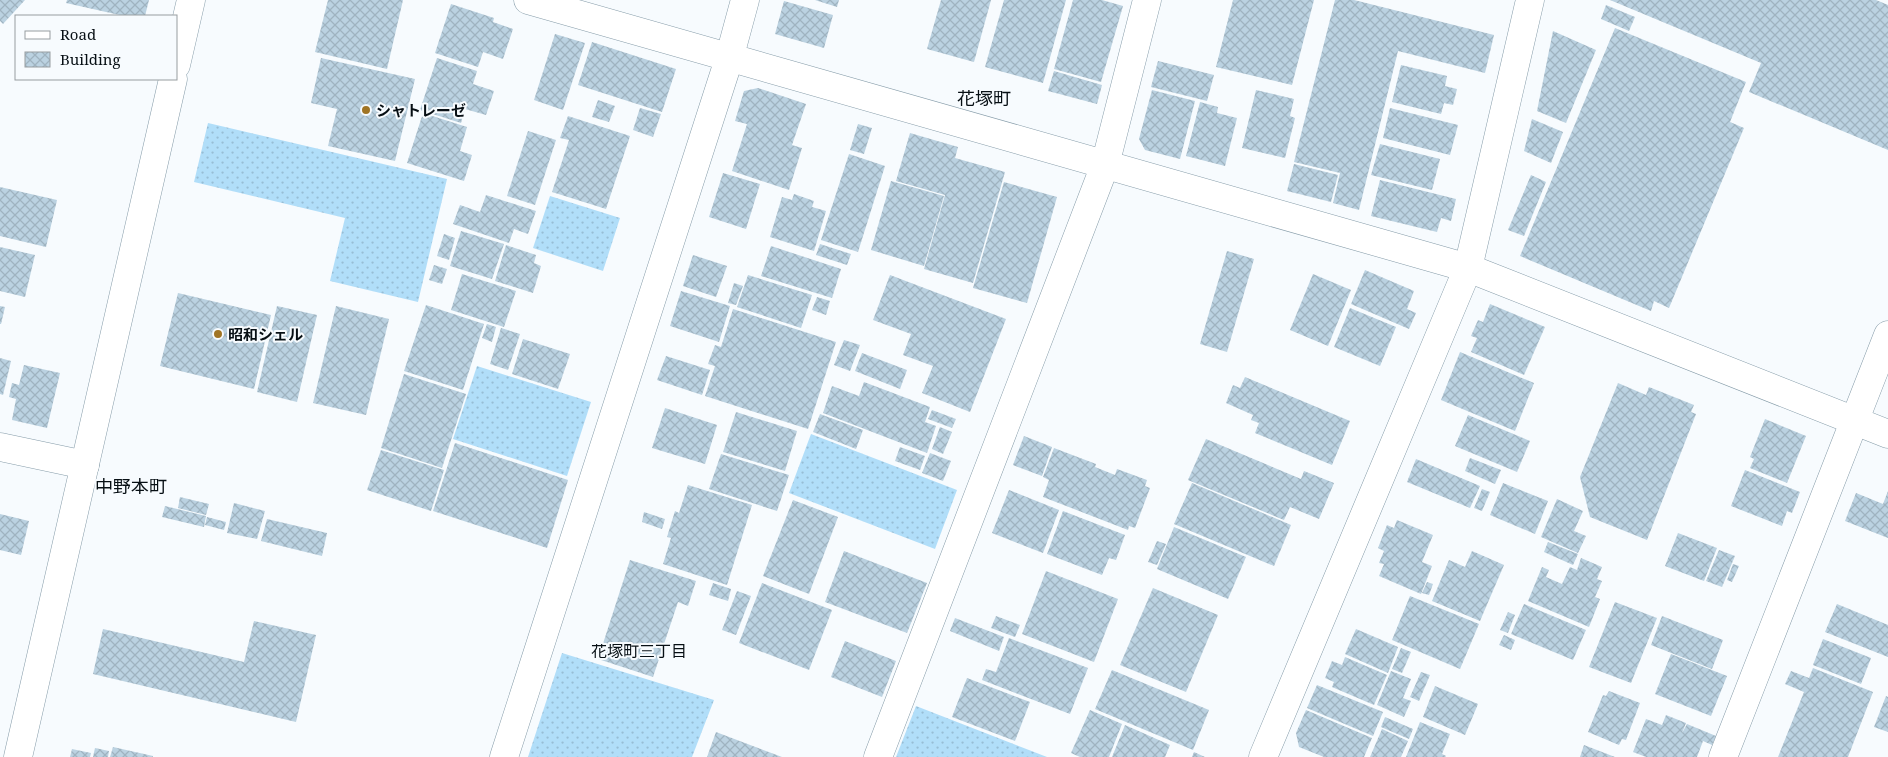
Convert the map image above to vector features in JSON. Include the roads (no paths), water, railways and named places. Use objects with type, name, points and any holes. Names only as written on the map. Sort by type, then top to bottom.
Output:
[{"type":"street","points":[[178,56],[191,0]]},
{"type":"street","points":[[528,0],[729,59],[1468,268],[1888,434]]},
{"type":"street","points":[[504,757],[729,59],[745,0]]},
{"type":"street","points":[[878,757],[1105,166],[1146,0]]},
{"type":"street","points":[[1263,757],[1468,268],[1530,0]]},
{"type":"street","points":[[18,757],[173,80]]},
{"type":"street","points":[[1723,757],[1888,335]]},
{"type":"street","points":[[0,447],[85,465]]},
{"type":"place","name":"シャトレーゼ","points":[[366,110]]},
{"type":"place","name":"昭和シェル","points":[[218,334]]},
{"type":"district","name":"花塚町","points":[[984,98]]},
{"type":"district","name":"中野本町","points":[[131,486]]},
{"type":"district","name":"花塚町三丁目","points":[[639,651]]}]
